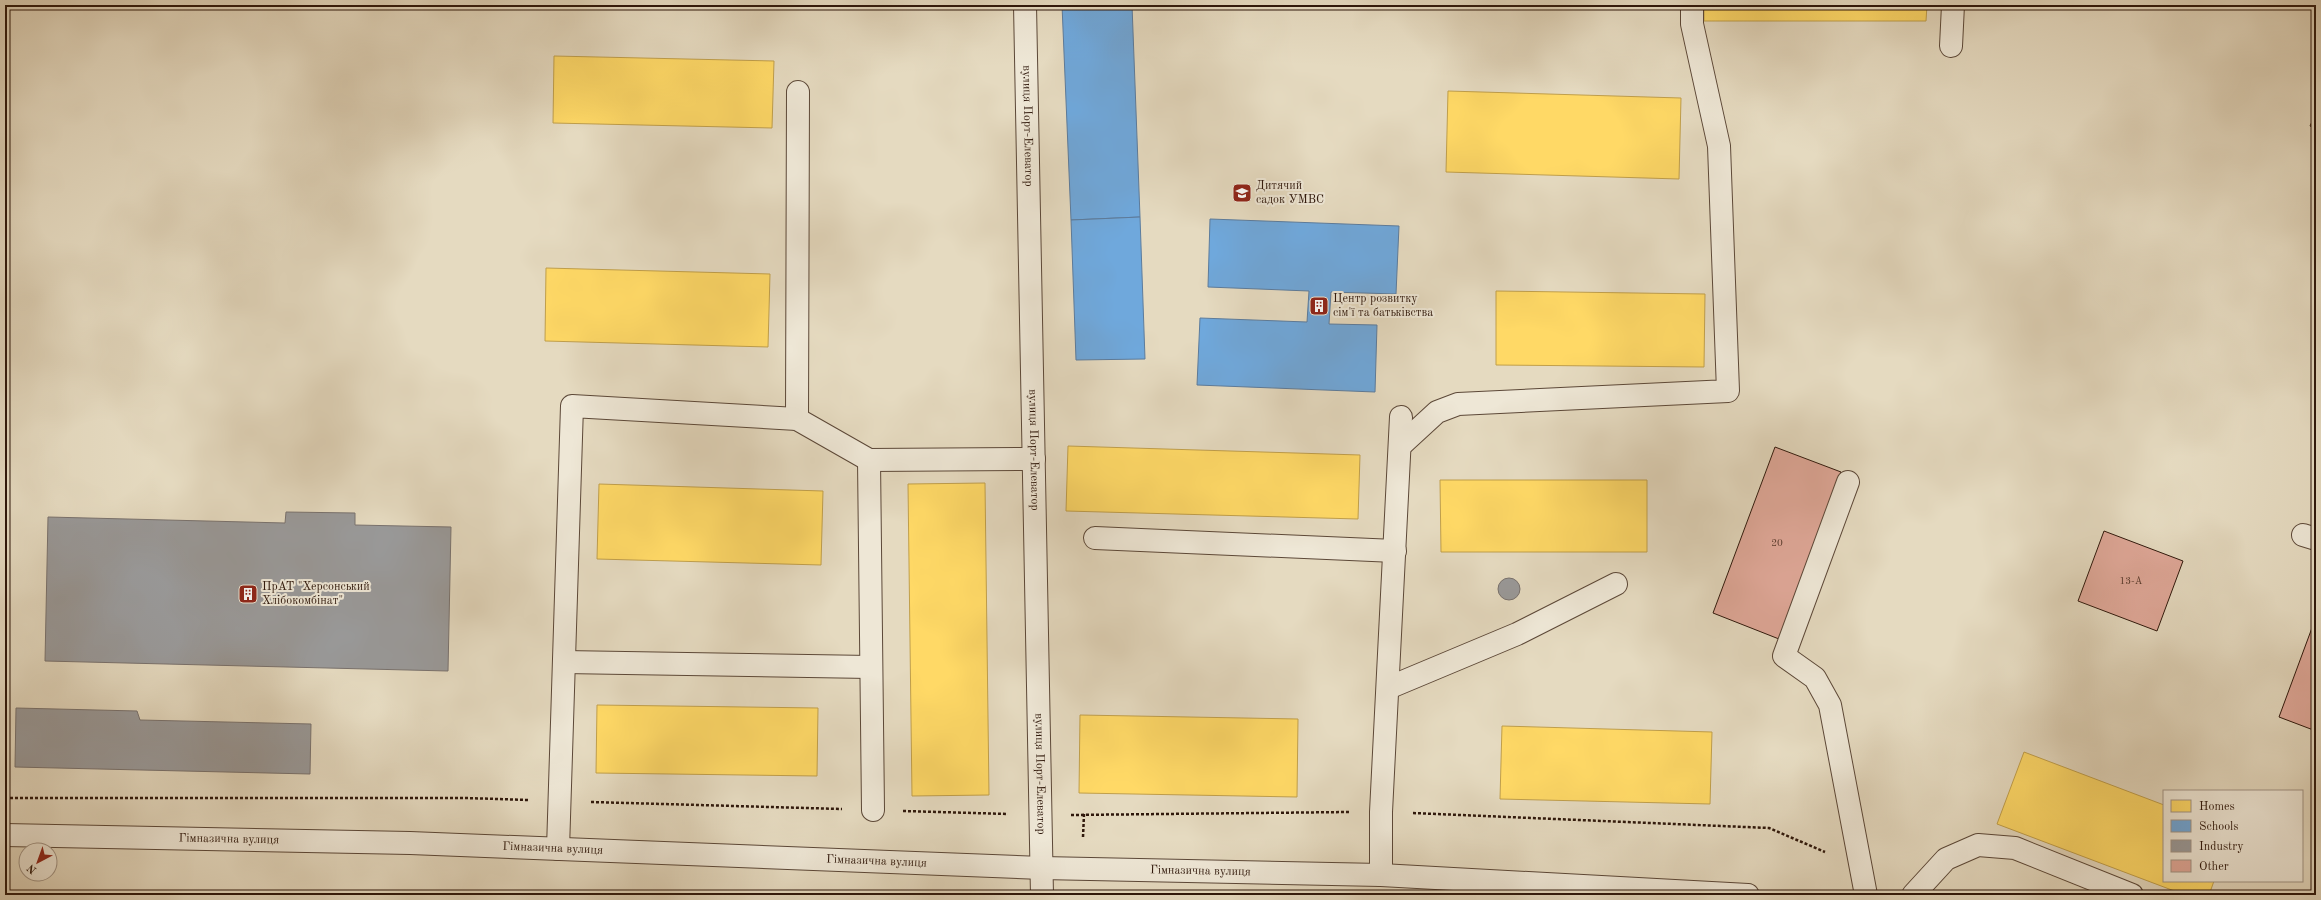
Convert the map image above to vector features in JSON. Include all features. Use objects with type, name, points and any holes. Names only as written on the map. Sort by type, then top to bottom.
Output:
[{"type":"street","name":"вулиця Порт-Елеватор","points":[[1025,5],[1042,895]]},
{"type":"street","points":[[1400,446],[1437,412],[1458,404],[1728,391],[1719,146],[1692,24],[1692,5]]},
{"type":"street","points":[[1951,46],[1953,5]]},
{"type":"street","points":[[797,419],[798,92]]},
{"type":"street","points":[[558,849],[572,406],[797,419],[869,460],[1034,459]]},
{"type":"street","points":[[1380,875],[1381,812],[1401,417]]},
{"type":"street","points":[[869,460],[870,667],[873,810]]},
{"type":"street","points":[[1848,482],[1784,656],[1815,678],[1830,704],[1866,895]]},
{"type":"street","points":[[1095,538],[1395,551]]},
{"type":"street","points":[[1388,688],[1517,634],[1616,584]]},
{"type":"street","points":[[564,662],[870,667]]},
{"type":"street","name":"Гімназична вулиця","points":[[5,835],[402,843],[1042,868],[1380,875],[1748,895]]},
{"type":"street","points":[[1913,895],[1946,859],[1978,844],[2015,848],[2132,895]]},
{"type":"path","points":[[5,798],[466,798],[1040,815],[1381,812],[1769,828],[1862,869]]},
{"type":"building: Homes","points":[[1704,5],[1927,5],[1926,21],[1704,21]]},
{"type":"building: Homes","points":[[554,56],[774,61],[772,128],[553,123]]},
{"type":"building: Homes","points":[[1448,91],[1681,98],[1679,179],[1446,172]]},
{"type":"building: Homes","points":[[546,268],[770,274],[768,347],[545,341]]},
{"type":"building: Homes","points":[[1496,291],[1705,294],[1704,367],[1496,365]]},
{"type":"building: Homes","points":[[1068,446],[1360,455],[1358,519],[1066,511]]},
{"type":"building: Homes","points":[[1440,480],[1647,480],[1647,552],[1441,552]]},
{"type":"building: Homes","points":[[985,483],[989,795],[912,796],[908,484]]},
{"type":"building: Homes","points":[[599,484],[823,491],[821,565],[597,559]]},
{"type":"building: Homes","points":[[597,705],[818,708],[817,776],[596,773]]},
{"type":"building: Homes","points":[[1080,715],[1298,719],[1297,797],[1079,793]]},
{"type":"building: Homes","points":[[1502,726],[1712,732],[1710,804],[1500,799]]},
{"type":"building: Homes","points":[[2024,752],[2163,805],[2163,882],[2214,882],[2209,895],[2185,895],[1997,824]]},
{"type":"building: Schools","points":[[1062,5],[1132,5],[1140,217],[1071,220]]},
{"type":"building: Schools","points":[[1140,217],[1145,359],[1076,360],[1071,220]]},
{"type":"building: Schools","name":"Центр розвитку сім'ї та батьківства","points":[[1210,219],[1399,226],[1396,294],[1331,292],[1329,324],[1377,325],[1375,392],[1197,385],[1200,318],[1307,322],[1309,291],[1208,287]]},
{"type":"building: Industry","name":"ПрАТ \"Херсонський Хлібокомбінат\"","points":[[286,512],[355,513],[355,525],[451,527],[448,671],[45,661],[48,517],[285,523]]},
{"type":"building: Industry","points":[[1509,578],[1517,581],[1520,589],[1517,597],[1509,600],[1501,597],[1498,589],[1501,581]]},
{"type":"building: Industry","points":[[16,708],[137,711],[140,720],[311,724],[310,774],[15,767]]},
{"type":"building: Other","points":[[2316,113],[2316,129],[2310,126]]},
{"type":"building: Other","points":[[1775,447],[1841,472],[1779,639],[1713,613]]},
{"type":"building: Other","points":[[2104,531],[2183,561],[2157,631],[2078,601]]},
{"type":"building: Other","points":[[2316,617],[2316,731],[2279,717]]},
{"type":"place","name":"Дитячий садок УМВС","points":[[1242,193]]},
{"type":"place","name":"Центр розвитку сім'ї та батьківства","points":[[1319,306]]},
{"type":"place","name":"ПрАТ \"Херсонський Хлібокомбінат\"","points":[[248,594]]}]
